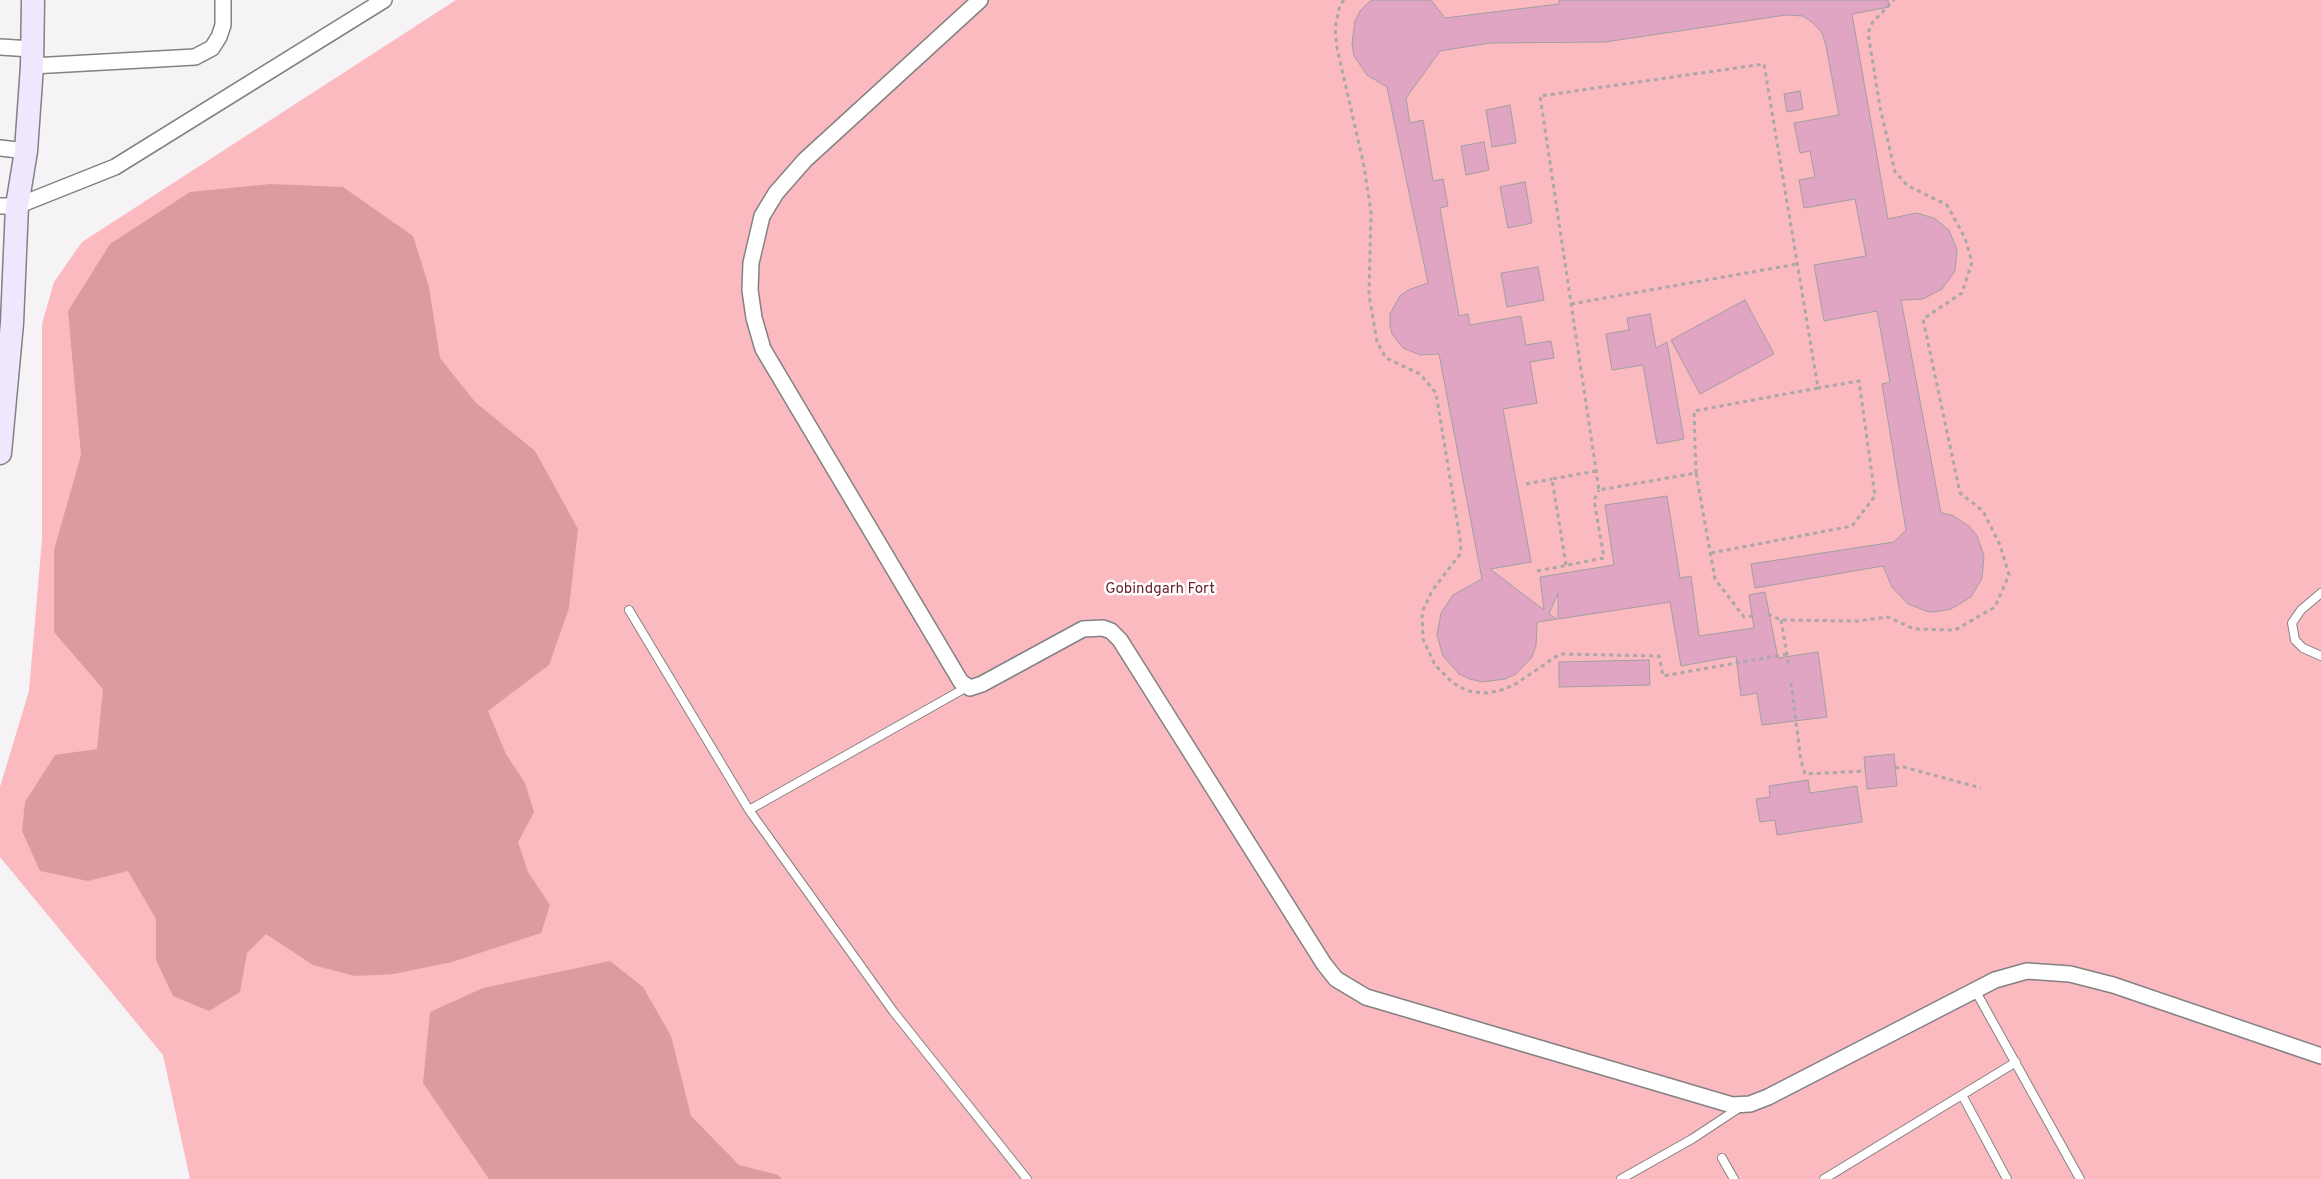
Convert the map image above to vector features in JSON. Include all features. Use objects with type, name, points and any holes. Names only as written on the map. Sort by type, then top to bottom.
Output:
[{"type":"main road","points":[[0,453],[9,206],[26,151],[32,58],[33,0]]},
{"type":"street","points":[[0,47],[32,58],[195,57],[212,48],[219,37],[223,25],[223,0]]},
{"type":"street","points":[[9,206],[115,167],[384,0]]},
{"type":"street","points":[[980,0],[804,160],[776,193],[762,216],[751,262],[750,290],[754,318],[763,348],[958,678],[967,687],[982,684],[1083,629],[1103,628],[1111,631],[1120,640],[1324,964],[1336,979],[1347,987],[1375,1000],[1732,1105],[1742,1105],[1768,1097],[1995,980],[2028,971],[2070,974],[2113,985],[2321,1056]]},
{"type":"street","points":[[0,148],[26,151]]},
{"type":"lane","points":[[2321,593],[2301,610],[2292,623],[2295,640],[2303,648],[2321,656]]},
{"type":"lane","points":[[629,610],[749,810],[893,1011],[1027,1179]]},
{"type":"lane","points":[[749,810],[967,687]]},
{"type":"lane","points":[[1975,990],[2080,1179]]},
{"type":"lane","points":[[1824,1179],[2016,1062]]},
{"type":"lane","points":[[1962,1095],[2007,1179]]},
{"type":"lane","points":[[1621,1179],[1692,1139],[1742,1105]]},
{"type":"lane","points":[[1722,1158],[1734,1179]]},
{"type":"path","points":[[1344,0],[1340,5],[1336,28],[1337,48],[1364,166],[1371,212],[1369,295],[1377,342],[1386,358],[1420,374],[1436,393],[1461,545],[1460,554],[1432,591],[1422,612],[1424,639],[1435,665],[1453,683],[1468,691],[1484,693],[1499,691],[1514,685],[1560,654],[1659,656],[1663,676],[1787,654]]},
{"type":"path","points":[[1768,614],[1781,620],[1858,621],[1888,617],[1914,630],[1955,630],[1995,607],[2009,575],[2000,545],[1983,512],[1960,493],[1923,319],[1962,292],[1972,262],[1966,238],[1947,205],[1908,186],[1895,172],[1880,107],[1868,33],[1872,23],[1894,0]]},
{"type":"path","points":[[1537,571],[1604,558],[1594,500],[1599,490],[1540,96],[1764,64],[1818,388]]},
{"type":"path","points":[[1571,304],[1797,264]]},
{"type":"path","points":[[1711,554],[1852,526],[1875,496],[1859,381],[1694,412],[1696,473],[1715,579],[1744,617],[1752,616]]},
{"type":"path","points":[[1526,484],[1596,471]]},
{"type":"path","points":[[1599,490],[1696,473]]},
{"type":"path","points":[[1552,479],[1566,565]]},
{"type":"path","points":[[1781,620],[1788,666]]},
{"type":"path","points":[[1791,683],[1805,774],[1866,771]]},
{"type":"path","points":[[1895,768],[1904,767],[1981,788]]},
{"type":"green space","name":"Gobindgarh Fort","points":[[456,0],[2321,0],[2321,1179],[190,1179],[163,1055],[0,857],[0,787],[29,691],[42,539],[42,324],[54,282],[82,242]]},
{"type":"shaded area","points":[[270,184],[343,187],[413,236],[429,287],[440,358],[475,402],[535,451],[578,529],[569,608],[549,665],[488,711],[506,754],[525,783],[534,812],[518,842],[528,872],[550,905],[541,933],[452,962],[394,974],[355,976],[313,965],[266,934],[247,953],[240,992],[209,1011],[173,996],[156,960],[156,919],[128,871],[88,881],[40,871],[22,831],[25,802],[55,755],[97,749],[103,689],[54,632],[54,550],[81,455],[68,311],[110,244],[190,192]]},
{"type":"shaded area","points":[[610,961],[643,987],[671,1036],[691,1116],[739,1165],[778,1175],[782,1179],[489,1179],[423,1083],[430,1012],[483,988]]},
{"type":"building","points":[[1371,0],[1431,0],[1445,18],[1559,4],[1559,0],[1888,0],[1889,7],[1852,14],[1888,219],[1916,213],[1934,218],[1949,230],[1957,250],[1955,271],[1942,289],[1923,299],[1901,300],[1941,513],[1952,515],[1970,527],[1977,536],[1984,556],[1982,578],[1971,597],[1951,609],[1929,612],[1908,604],[1892,587],[1883,566],[1755,588],[1751,564],[1894,542],[1906,530],[1882,384],[1890,382],[1877,311],[1824,321],[1814,265],[1866,256],[1855,199],[1804,208],[1799,180],[1815,177],[1810,151],[1800,153],[1794,123],[1839,115],[1826,46],[1822,33],[1813,23],[1803,16],[1786,15],[1605,42],[1490,43],[1440,51],[1406,98],[1410,123],[1423,120],[1433,181],[1443,179],[1448,206],[1440,208],[1459,316],[1468,314],[1470,325],[1521,316],[1526,345],[1551,341],[1554,358],[1530,362],[1537,403],[1503,409],[1531,562],[1490,569],[1544,610],[1540,577],[1614,565],[1605,505],[1667,496],[1680,578],[1691,576],[1699,636],[1754,628],[1749,595],[1765,592],[1778,658],[1818,652],[1827,717],[1762,725],[1757,693],[1741,696],[1736,656],[1681,666],[1670,602],[1558,619],[1558,593],[1549,614],[1557,619],[1537,622],[1536,646],[1532,657],[1516,674],[1505,679],[1482,682],[1470,679],[1459,674],[1443,656],[1437,635],[1441,613],[1453,595],[1482,579],[1439,354],[1420,355],[1403,348],[1392,334],[1390,325],[1390,314],[1400,296],[1408,290],[1428,283],[1387,87],[1367,75],[1354,56],[1352,44],[1355,21],[1360,11]]},
{"type":"building","points":[[1800,91],[1803,109],[1787,112],[1784,94]]},
{"type":"building","points":[[1510,105],[1516,143],[1492,147],[1486,110]]},
{"type":"building","points":[[1484,142],[1489,170],[1466,175],[1461,146]]},
{"type":"building","points":[[1525,182],[1532,223],[1508,228],[1500,187]]},
{"type":"building","points":[[1538,267],[1544,300],[1507,307],[1501,273]]},
{"type":"building","points":[[1745,300],[1774,354],[1700,394],[1671,340]]},
{"type":"building","points":[[1650,314],[1656,348],[1667,342],[1684,439],[1657,444],[1643,365],[1612,370],[1606,334],[1629,330],[1627,318]]},
{"type":"building","points":[[1649,660],[1650,685],[1559,687],[1559,662]]},
{"type":"building","points":[[1894,754],[1897,786],[1867,789],[1864,757]]},
{"type":"building","points":[[1808,780],[1810,793],[1857,786],[1862,822],[1777,835],[1775,820],[1760,822],[1756,799],[1770,797],[1769,786]]}]
